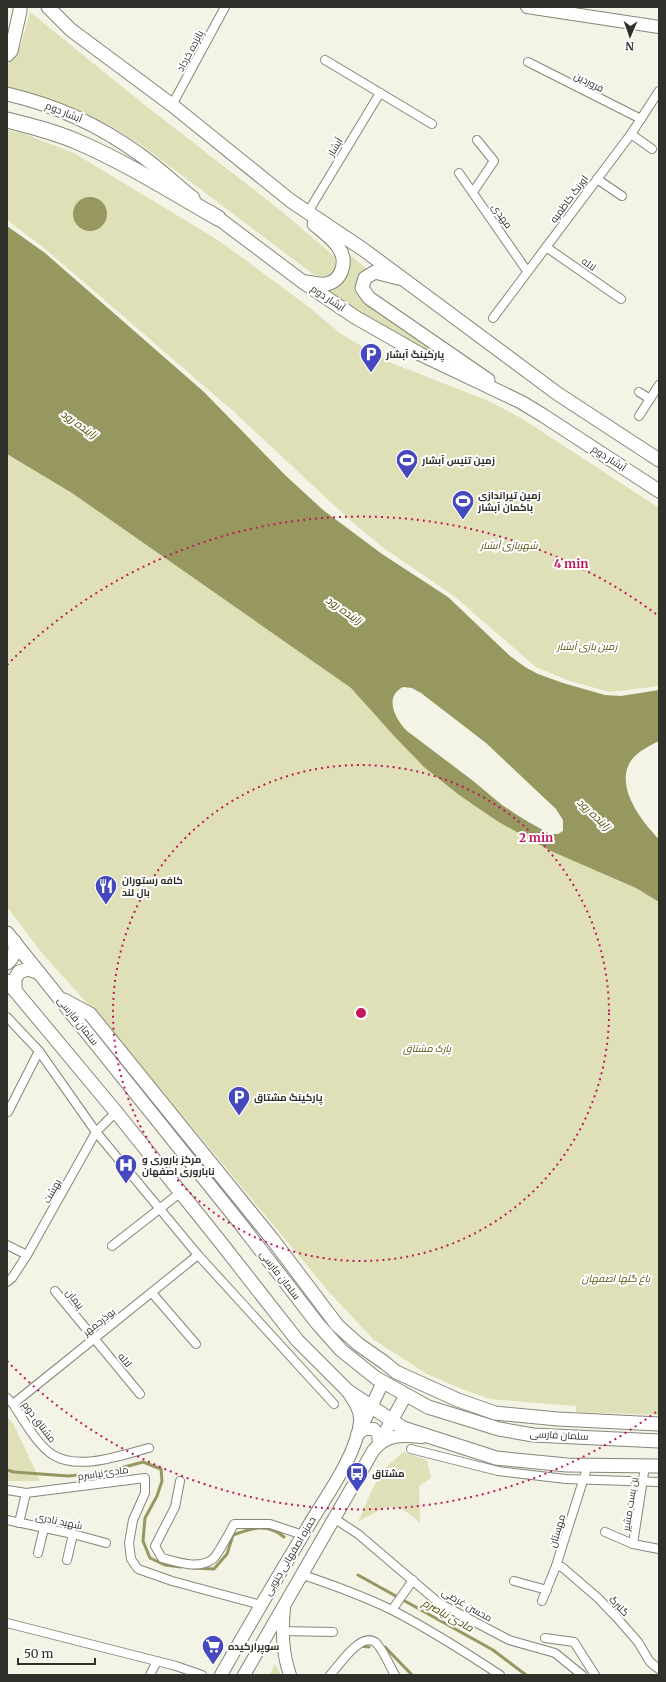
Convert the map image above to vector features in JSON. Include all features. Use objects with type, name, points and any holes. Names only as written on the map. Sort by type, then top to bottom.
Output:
[{"type":"highway","points":[[7,120],[76,141],[122,162],[218,218]]},
{"type":"main road","points":[[7,55],[11,51],[20,7]]},
{"type":"main road","points":[[48,7],[71,30],[172,105],[291,201],[340,249],[344,259],[343,270],[336,279],[326,284],[303,282]]},
{"type":"main road","points":[[528,7],[659,27]]},
{"type":"main road","name":"آبشار دوم","points":[[7,94],[30,99],[69,113],[107,132],[140,154],[218,218],[303,282],[355,317],[420,354],[521,402],[659,491]]},
{"type":"main road","points":[[291,201],[364,250],[558,394],[659,460]]},
{"type":"main road","points":[[405,280],[375,272],[365,278],[362,288],[369,298],[521,402]]},
{"type":"main road","points":[[7,963],[13,957],[16,949],[10,937]]},
{"type":"main road","name":"سلمان فارسی","points":[[10,937],[239,1222],[317,1323],[341,1350],[383,1382],[428,1407],[499,1429],[533,1435],[659,1441]]},
{"type":"main road","points":[[39,973],[28,969],[19,972],[11,986],[181,1192],[297,1340],[348,1391],[402,1428],[496,1458],[567,1465],[659,1466]]},
{"type":"main road","points":[[57,996],[90,1014],[273,1240],[338,1325],[358,1344],[396,1372],[458,1400],[495,1413],[588,1421],[659,1424]]},
{"type":"main road","name":"حمزه اصفهانی جنوبی","points":[[221,1675],[348,1458],[383,1382]]},
{"type":"main road","name":"حمزه اصفهانی جنوبی","points":[[348,1391],[355,1402],[359,1413],[360,1422],[357,1436]]},
{"type":"main road","name":"حمزه اصفهانی جنوبی","points":[[244,1675],[406,1395]]},
{"type":"main road","points":[[588,1421],[588,1437]]},
{"type":"main road","points":[[357,1436],[364,1429],[374,1429],[378,1434],[379,1443],[387,1438],[397,1437],[410,1436],[433,1438]]},
{"type":"main road","points":[[284,1604],[282,1631],[286,1663],[290,1675]]},
{"type":"street","name":"پانزده خرداد","points":[[172,105],[225,7]]},
{"type":"street","points":[[325,60],[432,124]]},
{"type":"street","name":"فروردین","points":[[528,62],[641,119]]},
{"type":"street","name":"اورنگ کاظمیه","points":[[493,318],[631,134],[659,91]]},
{"type":"street","name":"آبشار","points":[[308,212],[380,93]]},
{"type":"street","points":[[631,134],[652,149]]},
{"type":"street","points":[[473,192],[494,161],[477,140]]},
{"type":"street","name":"مهدی","points":[[459,173],[527,271]]},
{"type":"street","points":[[597,179],[622,196]]},
{"type":"street","name":"لاله","points":[[546,247],[621,298]]},
{"type":"street","points":[[640,416],[659,385]]},
{"type":"street","points":[[639,392],[650,399]]},
{"type":"street","points":[[7,1017],[39,1051],[96,1132],[198,1255],[334,1404]]},
{"type":"street","points":[[8,1112],[39,1051]]},
{"type":"street","name":"بهشت","points":[[7,1282],[12,1278],[27,1254],[96,1132],[116,1112]]},
{"type":"street","points":[[112,1246],[181,1192]]},
{"type":"street","points":[[7,1245],[27,1254]]},
{"type":"street","name":"بوذرجمهر","points":[[10,1401],[94,1339],[198,1255]]},
{"type":"street","name":"پیمان","points":[[55,1291],[94,1339]]},
{"type":"street","points":[[152,1293],[196,1344]]},
{"type":"street","name":"لاله","points":[[94,1339],[140,1394]]},
{"type":"street","name":"مشتاق دوم","points":[[10,1401],[40,1443],[52,1454],[66,1460],[102,1460],[149,1448]]},
{"type":"street","points":[[411,1449],[498,1471],[566,1479],[659,1482]]},
{"type":"street","name":"مهستان","points":[[542,1601],[556,1566],[588,1465]]},
{"type":"street","name":"بن بست مشیر","points":[[633,1544],[644,1481],[645,1466]]},
{"type":"street","name":"مادی نیاسرم","points":[[7,1490],[26,1493],[134,1478],[145,1478],[145,1493],[132,1520],[129,1544],[131,1559],[138,1569],[172,1581],[262,1605]]},
{"type":"street","points":[[180,1481],[175,1507],[156,1546],[162,1558],[181,1563],[199,1565],[214,1558],[234,1524],[270,1524],[303,1535]]},
{"type":"street","points":[[19,1523],[26,1493]]},
{"type":"street","name":"محسن غرضی","points":[[335,1519],[358,1534],[439,1603],[509,1640],[555,1653],[582,1675]]},
{"type":"street","name":"شهید نادری","points":[[7,1520],[73,1534],[106,1543]]},
{"type":"street","points":[[38,1553],[44,1528]]},
{"type":"street","points":[[605,1532],[633,1544],[659,1549]]},
{"type":"street","points":[[67,1560],[73,1534]]},
{"type":"street","name":"گلبرگ","points":[[556,1566],[562,1567],[598,1598],[638,1642],[650,1662],[659,1669]]},
{"type":"street","points":[[303,1575],[352,1592],[392,1610],[470,1655],[500,1675]]},
{"type":"street","points":[[392,1610],[412,1580]]},
{"type":"street","points":[[514,1581],[547,1590]]},
{"type":"street","points":[[7,1623],[157,1661],[190,1673],[202,1675]]},
{"type":"street","points":[[282,1631],[333,1632]]},
{"type":"street","points":[[545,1638],[574,1642],[595,1675]]},
{"type":"street","points":[[330,1675],[353,1648],[363,1641],[369,1640],[375,1642],[380,1648],[395,1675]]},
{"type":"street","points":[[150,1675],[157,1661]]},
{"type":"green space","points":[[30,12],[146,106],[280,210],[334,256],[334,271],[328,276],[323,277],[313,274],[147,149],[113,127],[68,106],[39,96],[7,88],[7,66],[21,45]]},
{"type":"green space","points":[[7,130],[22,133],[74,153],[221,242],[310,308],[341,334],[389,362],[486,400],[521,418],[659,508],[659,686],[610,692],[570,681],[536,667],[454,596],[385,549],[351,521],[233,411],[44,248],[7,220]]},
{"type":"green space","points":[[348,253],[367,269],[359,275],[356,284],[357,291],[456,362],[404,341],[326,290],[349,266]]},
{"type":"green space","name":"پارک مشتاق","points":[[7,454],[72,493],[351,688],[424,767],[459,795],[497,821],[636,888],[659,902],[659,1415],[576,1412],[576,1406],[490,1399],[427,1374],[374,1340],[329,1292],[114,1033],[42,953],[7,907]]},
{"type":"green space","points":[[7,1417],[14,1425],[40,1481],[7,1481]]},
{"type":"green space","points":[[403,1452],[427,1460],[431,1478],[419,1486],[420,1523],[411,1515],[396,1507],[383,1509],[358,1522],[372,1490],[384,1469]]},
{"type":"green space","points":[[275,1664],[281,1675],[270,1675]]},
{"type":"water","points":[[90,197],[102,202],[107,214],[102,226],[90,231],[78,226],[73,214],[78,202]]},
{"type":"water","name":"زاینده رود","points":[[7,226],[45,253],[204,392],[285,475],[323,510],[382,554],[448,597],[510,656],[525,667],[538,674],[563,683],[605,695],[621,696],[659,690],[659,741],[649,746],[633,758],[627,768],[626,779],[627,790],[637,812],[659,839],[659,902],[636,888],[551,851],[497,821],[459,795],[424,767],[351,688],[72,493],[7,454]],"holes":[[[403,687],[412,688],[421,693],[486,743],[556,809],[563,820],[563,831],[558,834],[550,834],[525,820],[502,805],[472,780],[407,731],[399,721],[393,709],[393,702],[397,691]]]},
{"type":"waterway","points":[[7,1470],[14,1472],[68,1476],[102,1473],[143,1462],[161,1469],[162,1481],[157,1496],[145,1518],[143,1541],[150,1558],[165,1565],[181,1567]]},
{"type":"waterway","points":[[193,1568],[214,1569],[227,1554],[233,1535],[253,1529],[266,1528],[284,1537]]},
{"type":"waterway","name":"مادی نیاصرم","points":[[358,1575],[493,1650],[526,1675]]},
{"type":"waterway","points":[[361,1646],[369,1647]]},
{"type":"waterway","points":[[385,1647],[412,1675]]},
{"type":"place","name":"پارکینگ آبشار","points":[[371,374]]},
{"type":"place","name":"زمین تنیس آبشار","points":[[407,480]]},
{"type":"place","name":"زمین تیراندازی باکمان آبشار","points":[[463,520]]},
{"type":"place","name":"کافه رستوران بال لند","points":[[106,906]]},
{"type":"place","name":"پارکینگ مشتاق","points":[[239,1116]]},
{"type":"place","name":"مرکز باروری و ناباروری اصفهان","points":[[126,1184]]},
{"type":"place","name":"مشتاق","points":[[357,1492]]},
{"type":"place","name":"سوپرارکیده","points":[[213,1666]]},
{"type":"park label","name":"شهربازی آبشار","points":[[509,545]]},
{"type":"park label","name":"زمین بازی آبشار","points":[[587,646]]},
{"type":"park label","name":"باغ گلها اصفهان","points":[[616,1278]]}]
